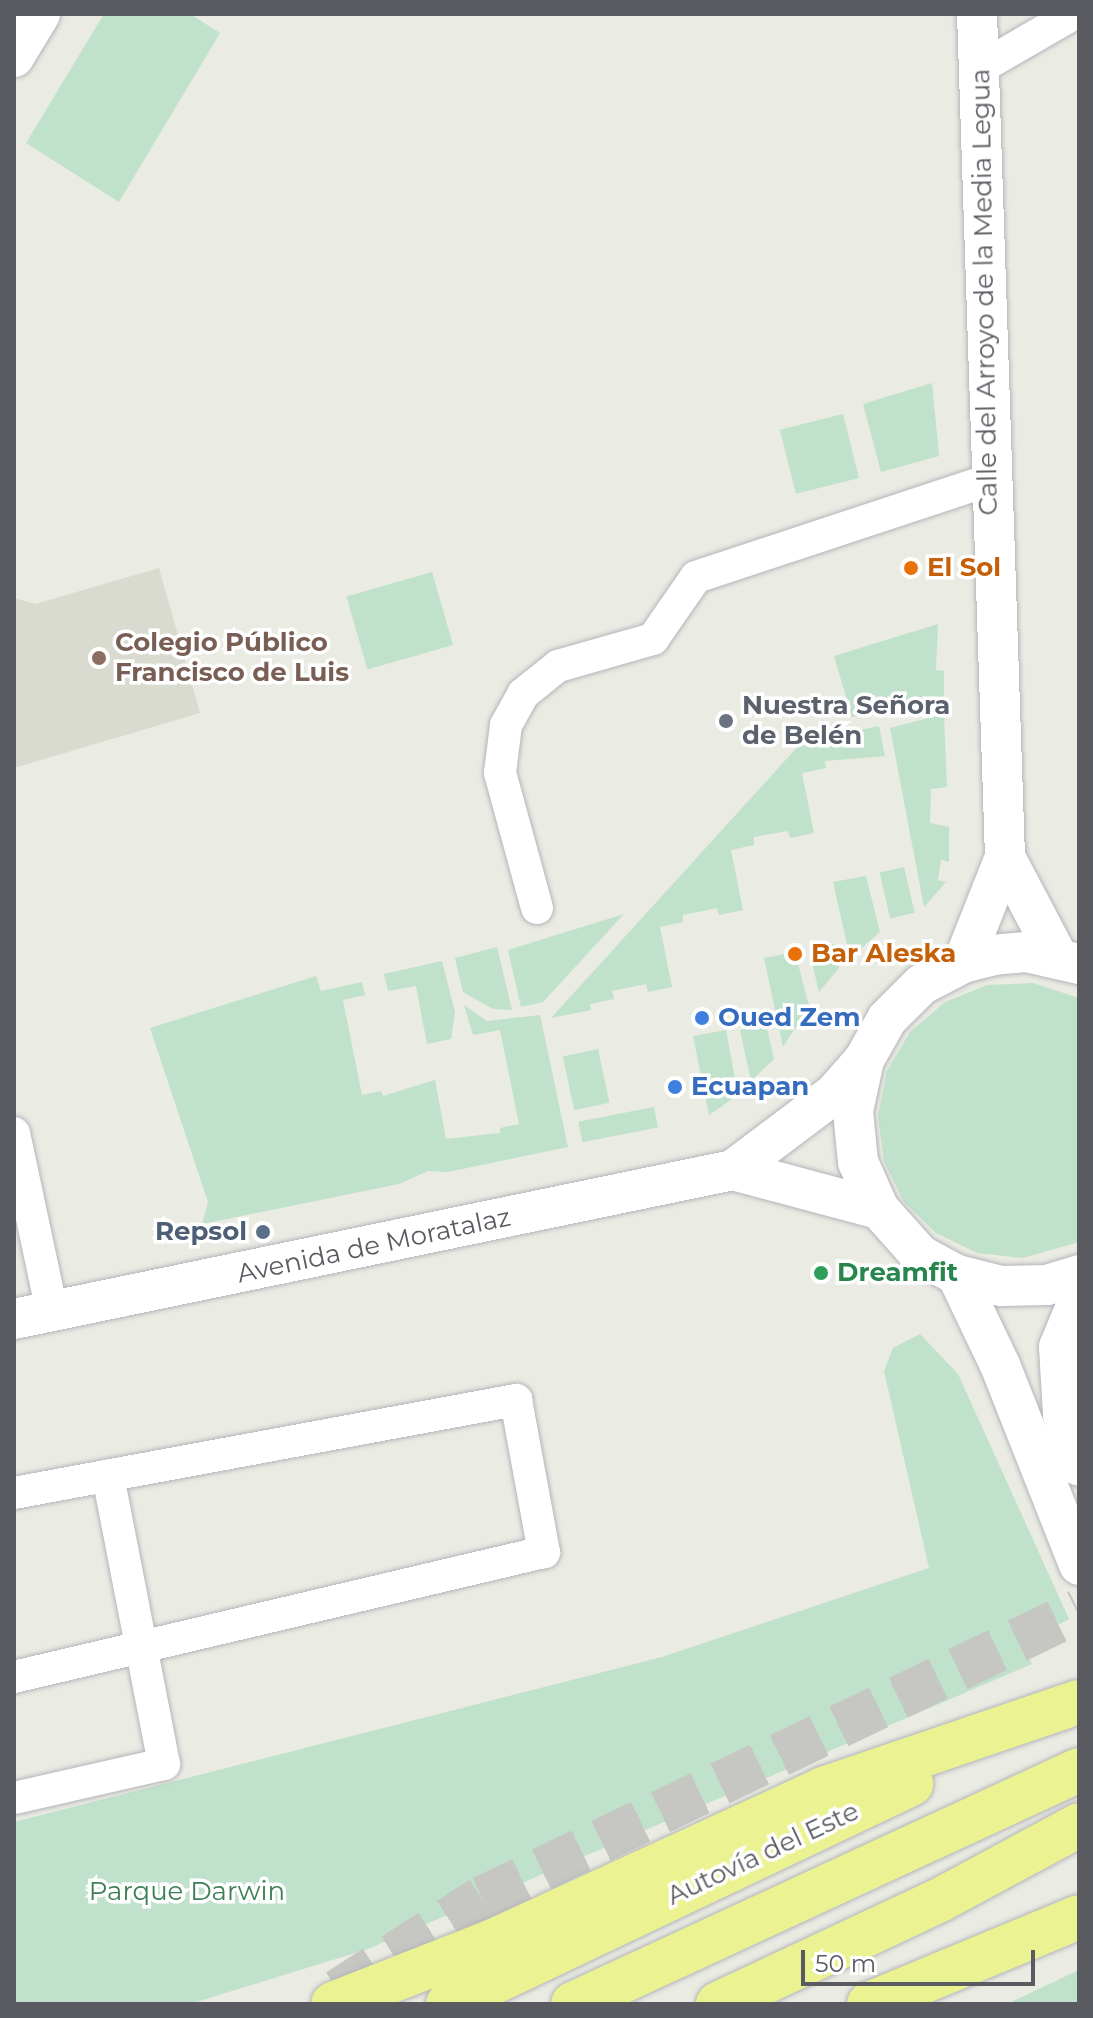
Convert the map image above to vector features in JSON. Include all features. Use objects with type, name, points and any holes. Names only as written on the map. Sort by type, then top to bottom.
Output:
[{"type":"highway","points":[[333,2004],[493,1941],[823,1789],[1079,1703]]},
{"type":"highway","name":"Autovía del Este","points":[[448,2004],[1079,1703]]},
{"type":"highway","points":[[573,2004],[1079,1770]]},
{"type":"highway","points":[[718,2004],[940,1900],[1079,1825]]},
{"type":"highway","points":[[869,2004],[1079,1918]]},
{"type":"highway","points":[[899,2004],[1079,1918]]},
{"type":"street","points":[[14,57],[40,14]]},
{"type":"street","name":"Calle del Arroyo de la Media Legua","points":[[963,963],[1005,857],[989,480],[977,14]]},
{"type":"street","points":[[980,68],[1041,37],[1073,14]]},
{"type":"street","points":[[537,908],[500,773],[506,725],[523,694],[558,666],[653,639],[696,577],[989,480]]},
{"type":"street","name":"Calle del Arroyo de la Media Legua","points":[[1005,857],[1068,960]]},
{"type":"street","points":[[1068,960],[1026,952],[963,963],[921,985],[887,1019],[864,1060],[853,1111],[858,1162],[879,1209],[920,1255],[957,1275],[1001,1286],[1047,1285],[1079,1275]]},
{"type":"street","name":"Avenida de Moratalaz","points":[[33,1316],[733,1170],[834,1094],[864,1060]]},
{"type":"street","points":[[14,1133],[33,1316]]},
{"type":"street","name":"Avenida de Moratalaz","points":[[733,1170],[879,1209]]},
{"type":"street","points":[[957,1275],[1000,1365],[1049,1499],[1079,1565]]},
{"type":"street","points":[[1079,1299],[1059,1347],[1063,1415],[1079,1466]]},
{"type":"street","points":[[14,1493],[516,1400],[544,1552],[14,1677]]},
{"type":"street","points":[[14,1798],[164,1764],[108,1475]]},
{"type":"shaded area","name":"Colegio Público Francisco de Luis","points":[[159,568],[200,713],[14,768],[14,598],[35,604]]},
{"type":"green space","points":[[104,14],[190,14],[220,33],[119,202],[26,143]]},
{"type":"green space","points":[[932,383],[939,456],[881,472],[863,404]]},
{"type":"green space","points":[[843,414],[859,478],[796,494],[780,430]]},
{"type":"green space","points":[[432,572],[453,645],[367,670],[346,597]]},
{"type":"green space","points":[[938,624],[936,670],[944,671],[944,698],[852,717],[834,656]]},
{"type":"green space","points":[[944,714],[947,787],[931,789],[930,823],[949,827],[949,862],[941,860],[938,880],[946,882],[924,907],[890,728]]},
{"type":"green space","points":[[879,726],[885,756],[825,761],[826,768],[802,773],[814,833],[790,838],[788,831],[754,837],[754,845],[731,850],[743,910],[719,915],[717,908],[683,915],[683,922],[660,927],[672,987],[648,992],[646,984],[612,991],[614,999],[590,1004],[591,1010],[551,1018],[802,742]]},
{"type":"green space","points":[[904,867],[915,913],[890,918],[880,873]]},
{"type":"green space","points":[[866,876],[880,932],[850,958],[833,882]]},
{"type":"green space","points":[[624,914],[543,1002],[521,1007],[508,950]]},
{"type":"green space","points":[[835,944],[839,968],[819,992],[809,950]]},
{"type":"green space","points":[[497,947],[512,1010],[493,1009],[463,992],[455,958]]},
{"type":"green space","points":[[795,952],[809,1006],[783,1047],[764,958]]},
{"type":"green space","points":[[442,961],[455,1012],[451,1039],[427,1044],[416,986],[388,991],[384,974]]},
{"type":"green space","points":[[316,976],[321,991],[362,982],[365,995],[343,1000],[362,1095],[381,1091],[383,1096],[435,1080],[446,1139],[500,1133],[500,1128],[519,1124],[500,1030],[473,1035],[464,1005],[487,1021],[540,1015],[568,1147],[448,1172],[428,1171],[399,1184],[202,1224],[208,1202],[150,1028]]},
{"type":"green space","points":[[1033,983],[1079,998],[1079,1242],[1023,1258],[977,1253],[936,1233],[904,1202],[884,1161],[878,1116],[887,1071],[910,1032],[945,1002],[987,985]]},
{"type":"green space","points":[[766,1024],[774,1059],[751,1081],[740,1030]]},
{"type":"green space","points":[[726,1030],[738,1095],[709,1115],[693,1036]]},
{"type":"green space","points":[[598,1049],[609,1103],[574,1110],[563,1056]]},
{"type":"green space","points":[[654,1107],[658,1128],[582,1142],[578,1122]]},
{"type":"green space","name":"Parque Darwin","points":[[920,1334],[958,1374],[1069,1619],[1023,1645],[1032,1664],[368,1949],[190,2004],[14,2004],[14,1822],[662,1657],[929,1568],[884,1371],[893,1348]]},
{"type":"green space","points":[[1079,1970],[1079,2004],[1007,2004]]},
{"type":"tunnel","points":[[338,1991],[482,1898],[1079,1611]]},
{"type":"place","name":"El Sol","points":[[911,568]]},
{"type":"place","name":"Colegio Público Francisco de Luis","points":[[99,658]]},
{"type":"place","name":"Nuestra Señora de Belén","points":[[726,721]]},
{"type":"place","name":"Bar Aleska","points":[[795,954]]},
{"type":"place","name":"Oued Zem","points":[[702,1018]]},
{"type":"place","name":"Ecuapan","points":[[675,1087]]},
{"type":"place","name":"Repsol","points":[[263,1232]]},
{"type":"place","name":"Dreamfit","points":[[821,1273]]}]
